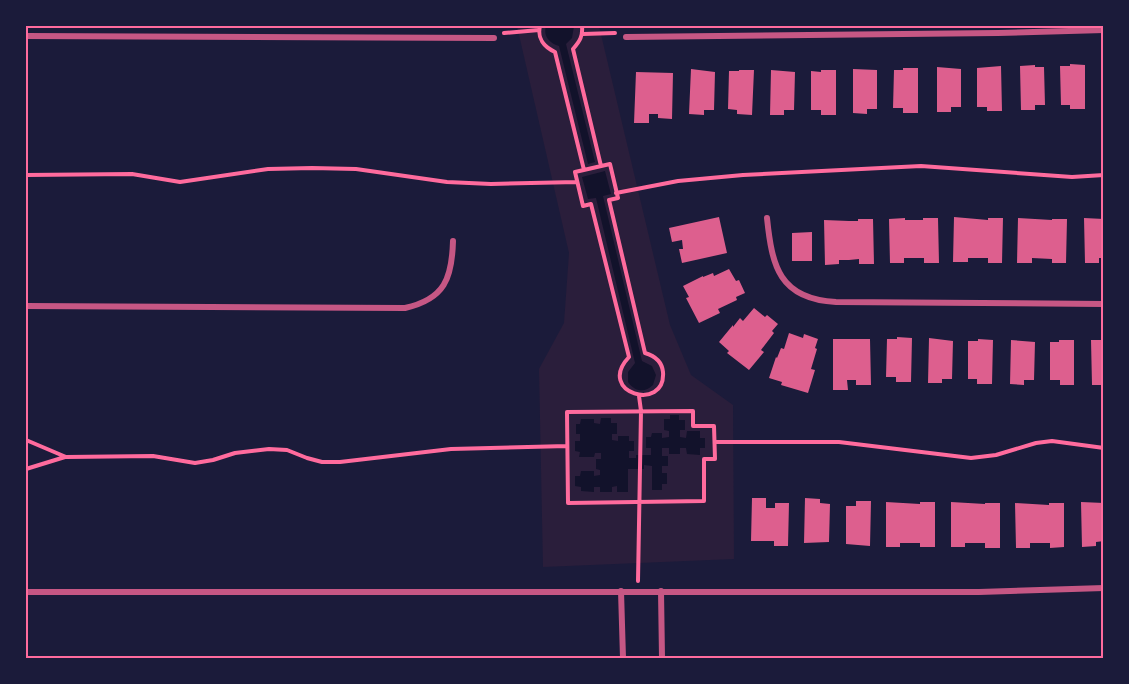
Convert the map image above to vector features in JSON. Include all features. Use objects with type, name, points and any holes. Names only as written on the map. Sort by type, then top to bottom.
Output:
[{"type":"street","points":[[998,26],[998,33]]},
{"type":"street","points":[[626,37],[1104,30]]},
{"type":"street","points":[[26,36],[492,38]]},
{"type":"street","points":[[767,218],[770,250],[778,272],[793,289],[813,299],[836,302],[1104,304]]},
{"type":"street","points":[[26,306],[405,308],[425,302],[441,288],[452,268],[453,241]]},
{"type":"street","points":[[26,592],[979,592],[1104,588]]},
{"type":"street","points":[[621,591],[623,658]]},
{"type":"street","points":[[661,591],[662,658]]},
{"type":"path","points":[[582,26],[583,34],[580,42],[573,49],[602,166]]},
{"type":"path","points":[[492,38],[489,34],[540,28],[540,38],[543,44],[555,52],[584,170]]},
{"type":"path","points":[[583,34],[634,32],[634,37]]},
{"type":"path","points":[[610,164],[618,198],[609,200],[645,352],[659,362],[663,369],[660,385],[647,395],[639,396],[631,393],[624,388],[621,380],[622,364],[629,357],[591,204],[583,206],[575,172],[602,166],[610,164]]},
{"type":"path","points":[[616,193],[678,181],[743,175],[921,166],[1062,177],[1104,175]]},
{"type":"path","points":[[26,175],[132,174],[180,182],[268,169],[312,168],[356,169],[447,182],[491,184],[577,182]]},
{"type":"path","points":[[637,591],[639,396]]},
{"type":"path","points":[[693,411],[693,426],[714,426],[715,442],[715,459],[704,459],[704,501],[568,502],[567,412],[693,411]]},
{"type":"path","points":[[26,440],[66,457]]},
{"type":"path","points":[[715,442],[840,442],[971,458],[996,455],[1036,443],[1052,441],[1104,448]]},
{"type":"path","points":[[26,469],[66,457],[153,456],[195,463],[235,453],[269,449],[287,450],[322,462],[340,462],[451,449],[567,446]]},
{"type":"shaded area","points":[[517,26],[599,26],[670,325],[691,375],[733,405],[734,559],[543,567],[539,369],[564,323],[569,253]]},
{"type":"shaded area","points":[[546,26],[574,26],[572,38],[566,44],[595,162],[588,164],[559,46],[548,39],[545,33]]},
{"type":"shaded area","points":[[605,171],[611,194],[603,196],[642,361],[652,366],[656,375],[653,385],[643,390],[634,388],[628,382],[628,372],[635,363],[596,198],[588,199],[582,177]]},
{"type":"shaded area","points":[[670,415],[679,415],[679,420],[685,420],[685,430],[680,430],[680,437],[686,438],[687,431],[700,431],[700,438],[705,438],[705,448],[700,448],[700,455],[687,454],[686,448],[680,448],[680,454],[669,454],[669,448],[662,448],[662,456],[668,456],[668,466],[662,466],[662,473],[667,473],[667,484],[662,484],[662,490],[652,490],[652,466],[644,465],[644,469],[628,469],[628,492],[617,492],[617,486],[612,487],[612,492],[600,492],[600,487],[594,487],[594,492],[581,491],[581,487],[575,486],[575,476],[580,476],[581,471],[594,471],[594,476],[600,475],[600,470],[596,469],[596,459],[601,459],[601,453],[595,453],[594,457],[579,457],[580,452],[575,451],[575,441],[580,441],[580,434],[576,434],[576,424],[580,424],[581,419],[594,419],[594,423],[600,424],[601,418],[611,418],[611,423],[617,423],[617,434],[612,434],[612,440],[618,441],[618,436],[629,436],[629,441],[634,441],[634,451],[629,451],[629,458],[636,458],[636,455],[651,455],[651,448],[646,448],[646,437],[651,437],[652,433],[662,433],[662,438],[669,437],[669,431],[664,430],[664,419],[670,419]]},
{"type":"building","points":[[1070,64],[1085,65],[1085,109],[1070,109],[1070,105],[1061,105],[1060,66],[1070,66]]},
{"type":"building","points":[[1035,65],[1035,67],[1044,67],[1045,105],[1035,105],[1035,110],[1021,110],[1020,66]]},
{"type":"building","points":[[1001,66],[1002,111],[987,111],[987,107],[977,107],[977,68]]},
{"type":"building","points":[[937,67],[961,69],[961,107],[951,107],[951,112],[937,112]]},
{"type":"building","points":[[903,68],[918,68],[918,113],[903,113],[903,108],[893,108],[894,70],[903,70]]},
{"type":"building","points":[[691,69],[715,72],[714,110],[704,110],[704,115],[689,114]]},
{"type":"building","points":[[853,69],[877,70],[877,109],[867,109],[867,114],[853,113]]},
{"type":"building","points":[[754,70],[752,115],[737,114],[737,110],[728,109],[729,71]]},
{"type":"building","points":[[771,70],[795,72],[794,110],[784,110],[784,115],[770,115]]},
{"type":"building","points":[[821,70],[836,70],[836,115],[821,115],[821,110],[811,110],[811,71],[821,72]]},
{"type":"building","points":[[636,72],[673,73],[672,119],[658,118],[658,114],[649,114],[649,123],[634,123]]},
{"type":"building","points":[[719,217],[727,253],[682,263],[679,249],[683,249],[682,240],[672,242],[669,228]]},
{"type":"building","points":[[954,217],[988,220],[988,218],[1003,218],[1002,263],[988,263],[988,258],[968,258],[968,262],[953,262]]},
{"type":"building","points":[[905,218],[905,220],[923,220],[923,218],[938,218],[939,263],[924,263],[924,258],[904,258],[904,263],[890,263],[889,219]]},
{"type":"building","points":[[1018,218],[1067,219],[1066,263],[1052,263],[1052,259],[1032,258],[1032,263],[1017,263]]},
{"type":"building","points":[[1084,218],[1104,219],[1104,258],[1099,258],[1099,263],[1085,263]]},
{"type":"building","points":[[858,219],[873,219],[874,264],[859,264],[859,259],[839,260],[839,264],[825,265],[824,220],[858,221]]},
{"type":"building","points":[[812,232],[812,261],[792,261],[792,233]]},
{"type":"building","points":[[729,269],[736,281],[739,280],[745,293],[736,297],[737,300],[718,309],[720,313],[699,323],[686,298],[689,297],[683,286],[703,276],[713,273],[714,276]]},
{"type":"building","points":[[754,308],[778,324],[761,350],[764,352],[749,370],[727,353],[729,351],[719,342],[740,318],[743,321]]},
{"type":"building","points":[[789,333],[803,338],[804,334],[818,339],[811,369],[815,370],[808,393],[781,385],[782,382],[769,378],[776,357],[781,348],[784,349]]},
{"type":"building","points":[[897,337],[912,338],[911,382],[896,382],[896,377],[886,377],[887,339],[897,339]]},
{"type":"building","points":[[929,338],[953,341],[952,379],[942,379],[942,383],[928,383]]},
{"type":"building","points":[[833,339],[870,339],[871,385],[856,385],[856,380],[847,380],[848,390],[833,390]]},
{"type":"building","points":[[978,339],[993,340],[992,384],[977,384],[977,379],[968,379],[968,341],[978,341]]},
{"type":"building","points":[[1011,340],[1035,342],[1034,380],[1024,380],[1024,385],[1010,384]]},
{"type":"building","points":[[1059,340],[1074,340],[1074,385],[1060,385],[1060,380],[1050,380],[1050,342],[1059,342]]},
{"type":"building","points":[[1091,340],[1104,340],[1104,385],[1092,385]]},
{"type":"building","points":[[752,498],[766,498],[766,508],[775,508],[775,503],[789,503],[788,546],[774,546],[774,541],[751,541]]},
{"type":"building","points":[[805,498],[820,499],[820,503],[830,504],[829,542],[804,543]]},
{"type":"building","points":[[856,501],[871,501],[870,546],[846,544],[846,506],[856,506]]},
{"type":"building","points":[[886,502],[920,504],[920,502],[935,502],[935,547],[920,547],[920,543],[900,543],[900,547],[886,547]]},
{"type":"building","points":[[951,502],[1000,503],[1000,548],[985,548],[985,543],[965,543],[965,547],[951,547]]},
{"type":"building","points":[[1081,502],[1104,503],[1104,541],[1096,542],[1096,546],[1082,547]]},
{"type":"building","points":[[1015,503],[1049,505],[1049,503],[1064,503],[1064,547],[1050,548],[1050,543],[1030,543],[1030,548],[1016,548]]}]
